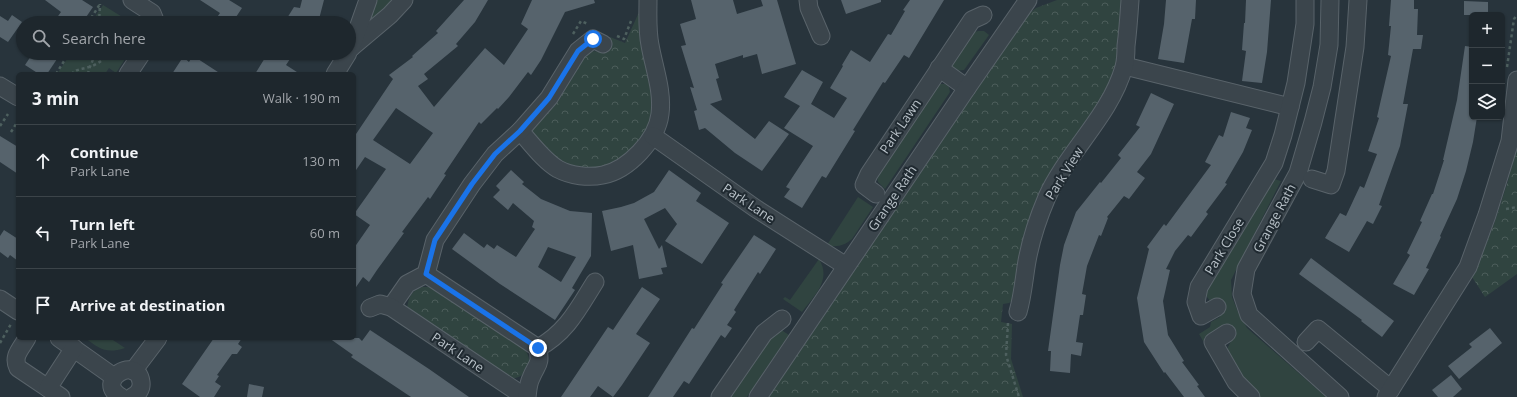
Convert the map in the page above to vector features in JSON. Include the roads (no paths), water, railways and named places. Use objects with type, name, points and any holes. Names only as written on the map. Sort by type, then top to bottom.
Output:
[{"type":"street","points":[[132,0],[152,13],[153,16]]},
{"type":"street","points":[[356,32],[368,0]]},
{"type":"street","points":[[356,46],[390,15],[404,0]]},
{"type":"street","points":[[520,131],[551,164],[559,169],[573,174],[588,177],[610,173],[624,165],[640,152],[653,136],[657,128],[660,114],[660,98],[648,33],[648,0]]},
{"type":"street","points":[[808,0],[809,8],[821,36]]},
{"type":"street","name":"Grange Rath","points":[[758,397],[1028,0]]},
{"type":"street","name":"Park View","points":[[1013,316],[1022,300],[1030,246],[1046,201],[1060,174],[1083,142],[1109,101],[1125,66],[1130,0]]},
{"type":"street","name":"Park Close","points":[[1217,307],[1201,316],[1196,302],[1200,287],[1274,163],[1296,83],[1305,24],[1305,0]]},
{"type":"street","name":"Grange Rath","points":[[1330,0],[1329,45],[1322,87],[1313,122],[1305,176],[1246,269],[1242,294],[1249,315],[1340,397]]},
{"type":"street","points":[[1274,163],[1331,185],[1340,152],[1355,48],[1358,0]]},
{"type":"street","name":"Park Lawn","points":[[870,190],[869,174],[972,20],[984,15]]},
{"type":"street","points":[[370,308],[380,304],[391,307],[408,284],[426,274],[435,240],[472,184],[495,154],[520,131],[549,98],[578,51],[593,39],[603,44]]},
{"type":"street","points":[[1329,45],[1355,48]]},
{"type":"street","points":[[129,72],[137,60]]},
{"type":"street","points":[[336,72],[344,60]]},
{"type":"street","points":[[1125,66],[1290,107]]},
{"type":"street","points":[[939,68],[967,88]]},
{"type":"street","points":[[1306,342],[1318,329],[1388,393],[1468,267],[1488,215],[1510,141],[1512,74]]},
{"type":"street","points":[[0,86],[16,96]]},
{"type":"street","name":"Park Lane","points":[[653,136],[755,208],[846,266]]},
{"type":"street","points":[[426,274],[538,348],[550,341],[562,331],[577,313],[595,282]]},
{"type":"street","points":[[0,299],[15,318]]},
{"type":"street","name":"Park Lane","points":[[391,307],[526,397],[530,381],[538,367],[540,358],[538,348]]},
{"type":"street","points":[[720,397],[764,332],[782,319]]},
{"type":"street","points":[[1227,332],[1213,342],[1236,382],[1250,397]]},
{"type":"street","points":[[26,340],[16,356],[15,361],[18,368],[55,393],[74,348]]},
{"type":"street","points":[[62,340],[114,377]]},
{"type":"street","points":[[134,371],[157,340]]},
{"type":"street","points":[[129,370],[134,371],[140,378],[141,382],[128,395],[113,386],[114,377],[120,371],[129,370]]}]
